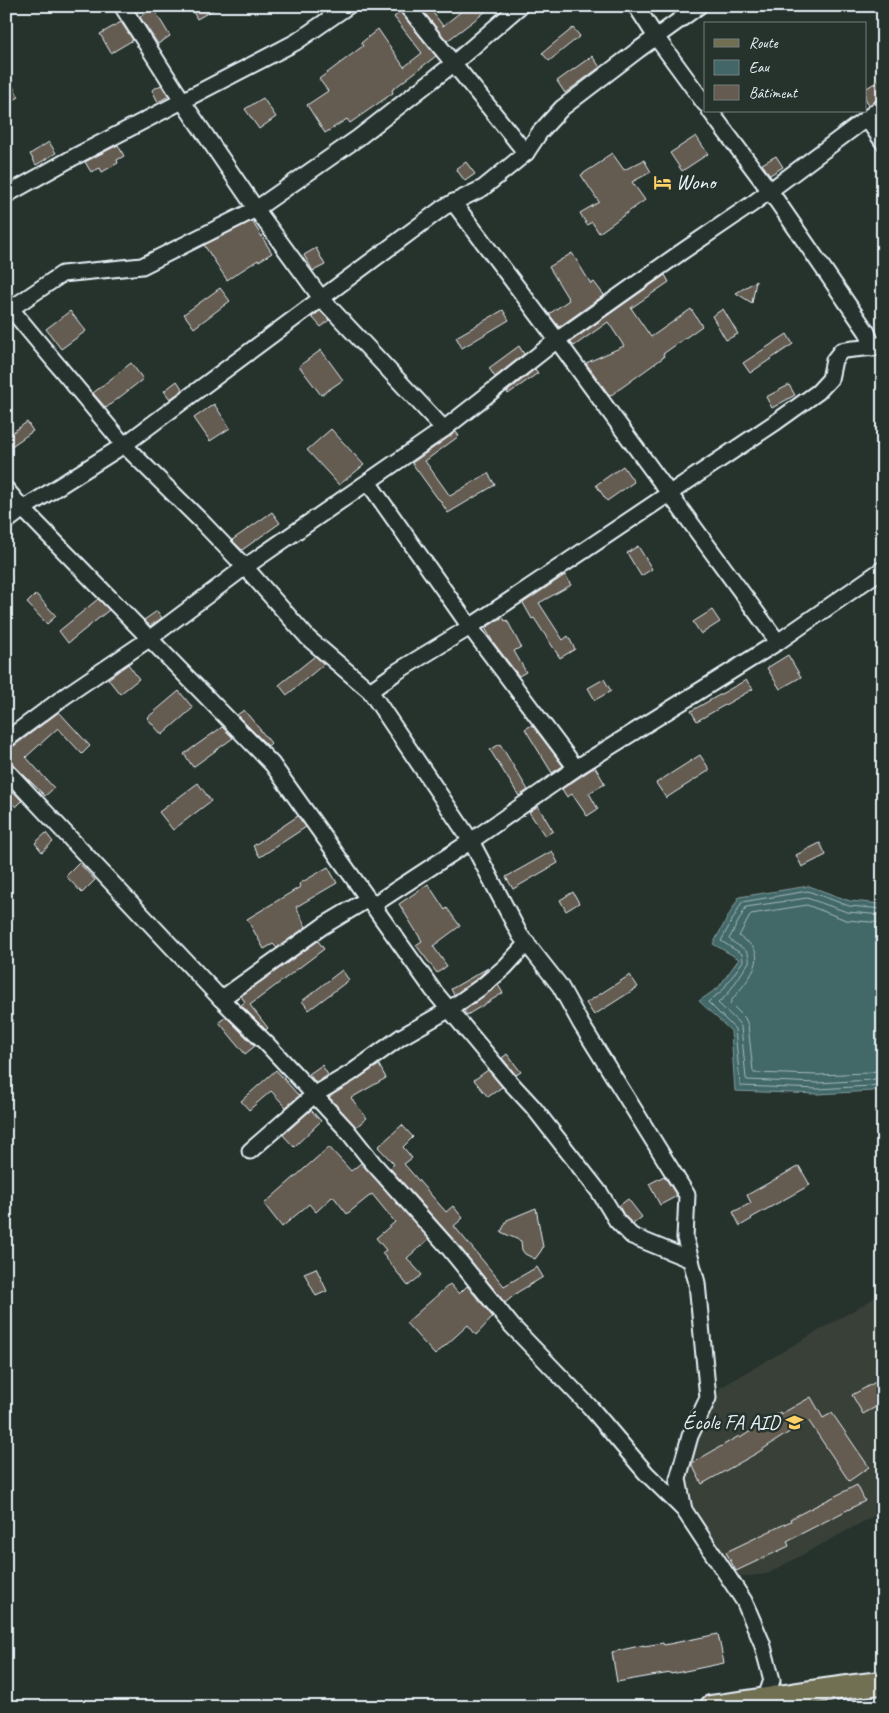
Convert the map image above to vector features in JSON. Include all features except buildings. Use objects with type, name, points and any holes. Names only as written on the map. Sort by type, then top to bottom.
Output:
[{"type":"main road","points":[[710,1707],[766,1703],[854,1686],[883,1683]]},
{"type":"street","points":[[122,6],[183,102],[256,209],[321,298],[444,429]]},
{"type":"street","points":[[6,195],[74,157],[296,42],[348,6]]},
{"type":"street","points":[[407,6],[526,153]]},
{"type":"street","points":[[520,6],[453,64],[358,138],[256,209],[142,266],[62,274],[8,308],[124,445],[201,521],[308,638],[370,691],[471,841],[520,935],[560,986],[581,1024],[687,1195],[685,1238],[697,1283],[708,1398],[690,1436],[678,1479],[684,1510]]},
{"type":"street","points":[[636,6],[704,103]]},
{"type":"street","points":[[6,522],[124,445],[444,207],[484,188],[526,153],[540,132],[562,108],[700,6]]},
{"type":"street","points":[[6,740],[65,696],[149,639],[245,568],[444,429],[557,340],[770,191],[883,106]]},
{"type":"street","points":[[711,112],[770,191],[878,346]]},
{"type":"street","points":[[867,119],[883,142]]},
{"type":"street","points":[[453,202],[557,340],[778,642]]},
{"type":"street","points":[[370,691],[398,671],[470,627],[818,392],[830,379],[834,360],[841,351],[878,346]]},
{"type":"street","points":[[368,482],[470,627],[576,768]]},
{"type":"street","points":[[6,489],[149,639],[272,764],[433,990],[533,1107],[600,1193],[617,1222],[632,1236],[691,1260]]},
{"type":"street","points":[[221,999],[323,926],[370,902],[471,841],[576,768],[778,642],[883,569]]},
{"type":"street","points":[[6,770],[314,1095],[448,1247],[512,1326],[591,1408],[646,1473],[684,1510],[744,1601],[762,1643],[772,1680],[766,1703]]},
{"type":"street","points":[[250,1151],[314,1095],[351,1073],[402,1037],[450,1009],[498,973],[527,943]]},
{"type":"shaded area","name":"École FA AID","points":[[883,1293],[883,1511],[767,1574],[732,1578],[689,1508],[682,1479],[689,1455],[720,1388]]},
{"type":"water","points":[[809,886],[850,901],[883,904],[883,1087],[873,1091],[818,1094],[735,1091],[731,1031],[699,1001],[718,988],[739,959],[713,944],[739,897]]},
{"type":"place","name":"Wono","points":[[662,182]]},
{"type":"place","name":"École FA AID","points":[[794,1422]]}]
